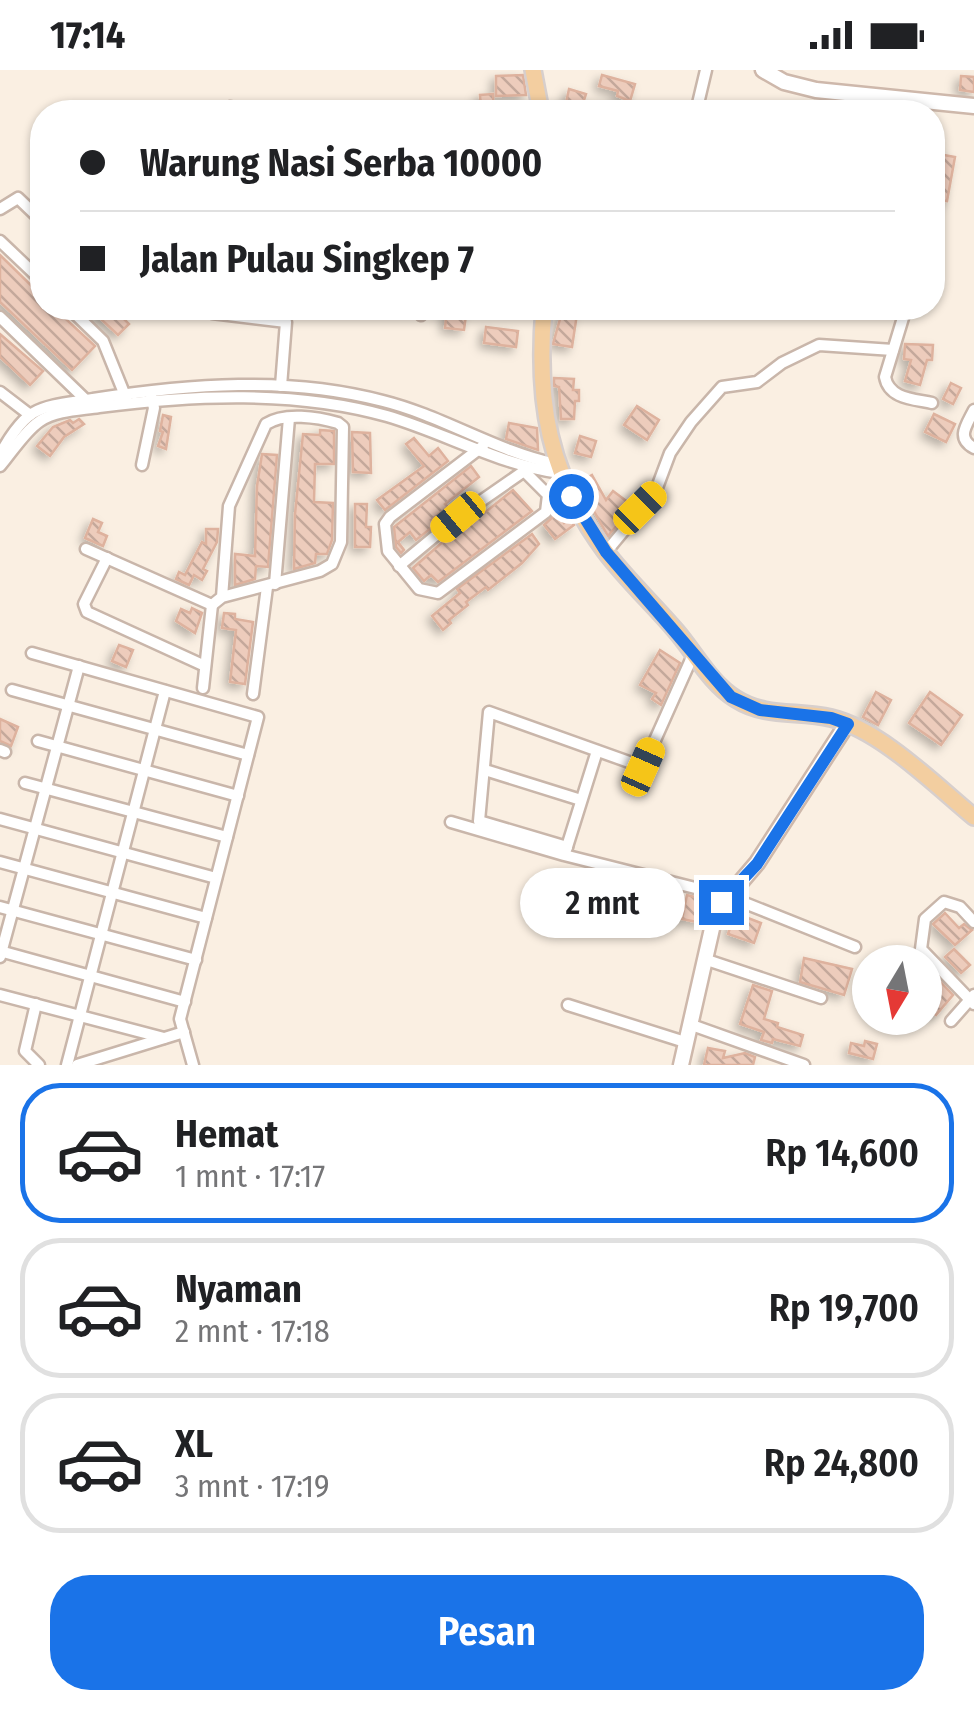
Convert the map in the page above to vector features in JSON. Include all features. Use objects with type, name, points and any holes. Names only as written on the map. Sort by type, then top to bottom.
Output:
[{"type":"main road","points":[[533,70],[539,100]]},
{"type":"main road","points":[[544,320],[542,393],[558,468],[606,552],[694,655],[731,697],[746,705],[848,724],[901,758],[974,818]]},
{"type":"street","points":[[699,100],[706,70]]},
{"type":"street","points":[[764,70],[798,86],[871,100]]},
{"type":"street","points":[[945,106],[974,106]]},
{"type":"street","points":[[0,210],[18,198],[30,210]]},
{"type":"street","points":[[0,240],[30,269]]},
{"type":"street","points":[[0,316],[90,404]]},
{"type":"street","points":[[81,320],[103,341],[127,399]]},
{"type":"street","points":[[270,320],[286,322],[281,386]]},
{"type":"street","points":[[902,320],[886,377],[887,387],[892,393],[932,403]]},
{"type":"street","points":[[606,552],[654,493],[680,437],[722,387],[757,382],[782,362],[819,346],[893,350]]},
{"type":"street","points":[[0,466],[3,453],[30,414],[61,404],[281,386],[330,390],[420,412],[528,466],[558,468]]},
{"type":"street","points":[[253,694],[302,388]]},
{"type":"street","points":[[328,405],[330,390]]},
{"type":"street","points":[[0,392],[30,414]]},
{"type":"street","points":[[151,396],[235,397],[328,405],[484,445]]},
{"type":"street","points":[[142,465],[151,396]]},
{"type":"street","points":[[3,453],[42,420],[90,404]]},
{"type":"street","points":[[974,410],[962,435],[974,448]]},
{"type":"street","points":[[416,425],[420,412]]},
{"type":"street","points":[[86,549],[217,601],[332,564],[340,542],[342,427],[334,421],[295,418],[274,419],[266,424],[229,506],[217,601],[203,688]]},
{"type":"street","points":[[484,445],[390,517],[384,534],[388,551],[418,589],[438,593],[546,512],[548,495],[528,466]]},
{"type":"street","points":[[400,566],[528,466]]},
{"type":"street","points":[[107,558],[84,604],[87,612],[206,666]]},
{"type":"street","points":[[32,652],[258,717],[180,1019],[193,1065]]},
{"type":"street","points":[[565,851],[479,821],[489,712],[643,767],[694,655]]},
{"type":"street","points":[[78,666],[0,953],[185,1002]]},
{"type":"street","points":[[12,690],[248,755]]},
{"type":"street","points":[[67,1065],[165,691]]},
{"type":"street","points":[[681,1065],[716,911],[757,864],[848,724]]},
{"type":"street","points":[[38,741],[238,796]]},
{"type":"street","points":[[565,851],[597,751]]},
{"type":"street","points":[[485,770],[581,800]]},
{"type":"street","points":[[25,783],[227,838]]},
{"type":"street","points":[[0,819],[216,878]]},
{"type":"street","points":[[451,822],[728,896],[852,946]]},
{"type":"street","points":[[0,862],[206,918]]},
{"type":"street","points":[[921,945],[925,919],[937,906],[953,903],[974,922]]},
{"type":"street","points":[[0,906],[196,960]]},
{"type":"street","points":[[704,959],[821,998]]},
{"type":"street","points":[[942,975],[973,999],[951,1021]]},
{"type":"street","points":[[0,995],[164,1038]]},
{"type":"street","points":[[36,1004],[25,1051],[39,1065]]},
{"type":"street","points":[[568,1005],[686,1042]]},
{"type":"street","points":[[689,1024],[804,1065]]},
{"type":"street","points":[[77,1065],[184,1032]]},
{"type":"building","points":[[523,75],[526,95],[496,96],[496,76]]},
{"type":"building","points":[[602,75],[635,84],[630,100],[617,96],[618,91],[599,86]]},
{"type":"building","points":[[961,76],[974,77],[974,92],[960,90]]},
{"type":"building","points":[[569,89],[586,94],[584,100],[567,100]]},
{"type":"building","points":[[493,94],[493,100],[480,100],[480,95]]},
{"type":"building","points":[[945,155],[955,157],[945,201]]},
{"type":"building","points":[[0,255],[30,284],[30,320],[67,320],[95,346],[72,370],[0,302]]},
{"type":"building","points":[[102,320],[125,320],[129,324],[118,335]]},
{"type":"building","points":[[446,320],[465,320],[464,330],[445,328]]},
{"type":"building","points":[[560,320],[576,320],[572,347],[553,344]]},
{"type":"building","points":[[486,327],[518,331],[516,347],[484,343]]},
{"type":"building","points":[[0,334],[43,371],[30,385],[0,357]]},
{"type":"building","points":[[905,344],[933,345],[932,360],[927,360],[920,385],[905,381],[911,360],[904,359]]},
{"type":"building","points":[[554,378],[574,379],[573,390],[579,390],[579,401],[575,401],[574,419],[561,419],[559,387],[554,386]]},
{"type":"building","points":[[951,383],[961,388],[953,404],[943,399]]},
{"type":"building","points":[[637,406],[659,420],[647,440],[624,425]]},
{"type":"building","points":[[934,414],[955,424],[946,442],[925,432]]},
{"type":"building","points":[[163,415],[171,417],[166,449],[158,446]]},
{"type":"building","points":[[79,419],[84,424],[64,437],[50,456],[37,446],[53,427]]},
{"type":"building","points":[[509,423],[537,428],[538,450],[506,439]]},
{"type":"building","points":[[320,430],[334,431],[334,464],[315,464],[314,502],[333,503],[332,540],[327,554],[316,554],[315,563],[294,569],[303,434],[320,435]]},
{"type":"building","points":[[352,432],[370,433],[371,473],[353,472]]},
{"type":"building","points":[[580,436],[596,441],[591,457],[575,453]]},
{"type":"building","points":[[414,438],[429,456],[438,448],[448,461],[385,510],[377,500],[424,466],[406,444]]},
{"type":"building","points":[[262,454],[277,455],[268,567],[256,566],[255,579],[235,585],[235,554],[255,556]]},
{"type":"building","points":[[471,466],[479,477],[445,504],[448,507],[431,520],[435,525],[416,540],[410,532],[398,542],[404,550],[401,553],[396,547],[394,527]]},
{"type":"building","points":[[592,475],[606,500],[613,491],[633,506],[608,536],[578,483]]},
{"type":"building","points":[[513,490],[532,511],[438,582],[431,575],[424,581],[413,568]]},
{"type":"building","points":[[355,504],[367,504],[370,547],[355,547]]},
{"type":"building","points":[[557,513],[564,523],[570,518],[574,525],[555,539],[544,525]]},
{"type":"building","points":[[93,519],[102,523],[98,532],[107,536],[103,546],[85,538]]},
{"type":"building","points":[[206,529],[218,529],[217,542],[203,569],[207,571],[202,580],[194,575],[189,585],[176,579],[179,572],[185,575],[202,542],[206,544]]},
{"type":"building","points":[[532,534],[539,544],[522,563],[466,602],[468,605],[443,630],[432,616],[460,593],[457,589]]},
{"type":"building","points":[[192,608],[202,613],[195,633],[176,621],[181,609],[190,613]]},
{"type":"building","points":[[224,613],[253,622],[245,684],[230,682],[236,630],[222,628]]},
{"type":"building","points":[[119,645],[133,650],[126,667],[112,661]]},
{"type":"building","points":[[660,650],[680,663],[661,705],[652,699],[656,693],[640,685]]},
{"type":"building","points":[[876,692],[891,700],[878,725],[863,717]]},
{"type":"building","points":[[930,692],[962,715],[941,745],[909,723]]},
{"type":"building","points":[[0,719],[18,727],[11,746],[0,741]]},
{"type":"building","points":[[610,879],[620,881],[614,908],[604,906]]},
{"type":"building","points":[[687,895],[711,901],[702,923],[682,919]]},
{"type":"building","points":[[735,913],[761,923],[754,943],[728,934]]},
{"type":"building","points":[[945,913],[959,928],[964,924],[972,930],[955,945],[933,924]]},
{"type":"building","points":[[954,949],[970,965],[961,973],[945,957]]},
{"type":"building","points":[[804,958],[852,969],[844,995],[800,982]]},
{"type":"building","points":[[942,983],[953,995],[942,1008]]},
{"type":"building","points":[[753,985],[772,991],[764,1019],[803,1035],[800,1046],[761,1040],[764,1032],[740,1024]]},
{"type":"building","points":[[865,1041],[877,1044],[873,1059],[849,1053],[851,1043],[864,1046]]},
{"type":"building","points":[[708,1048],[725,1051],[723,1058],[745,1053],[755,1057],[753,1065],[704,1065]]},
{"type":"route","points":[[571,496],[606,552],[731,697],[760,710],[831,718],[848,724],[757,864],[721,902]]}]
